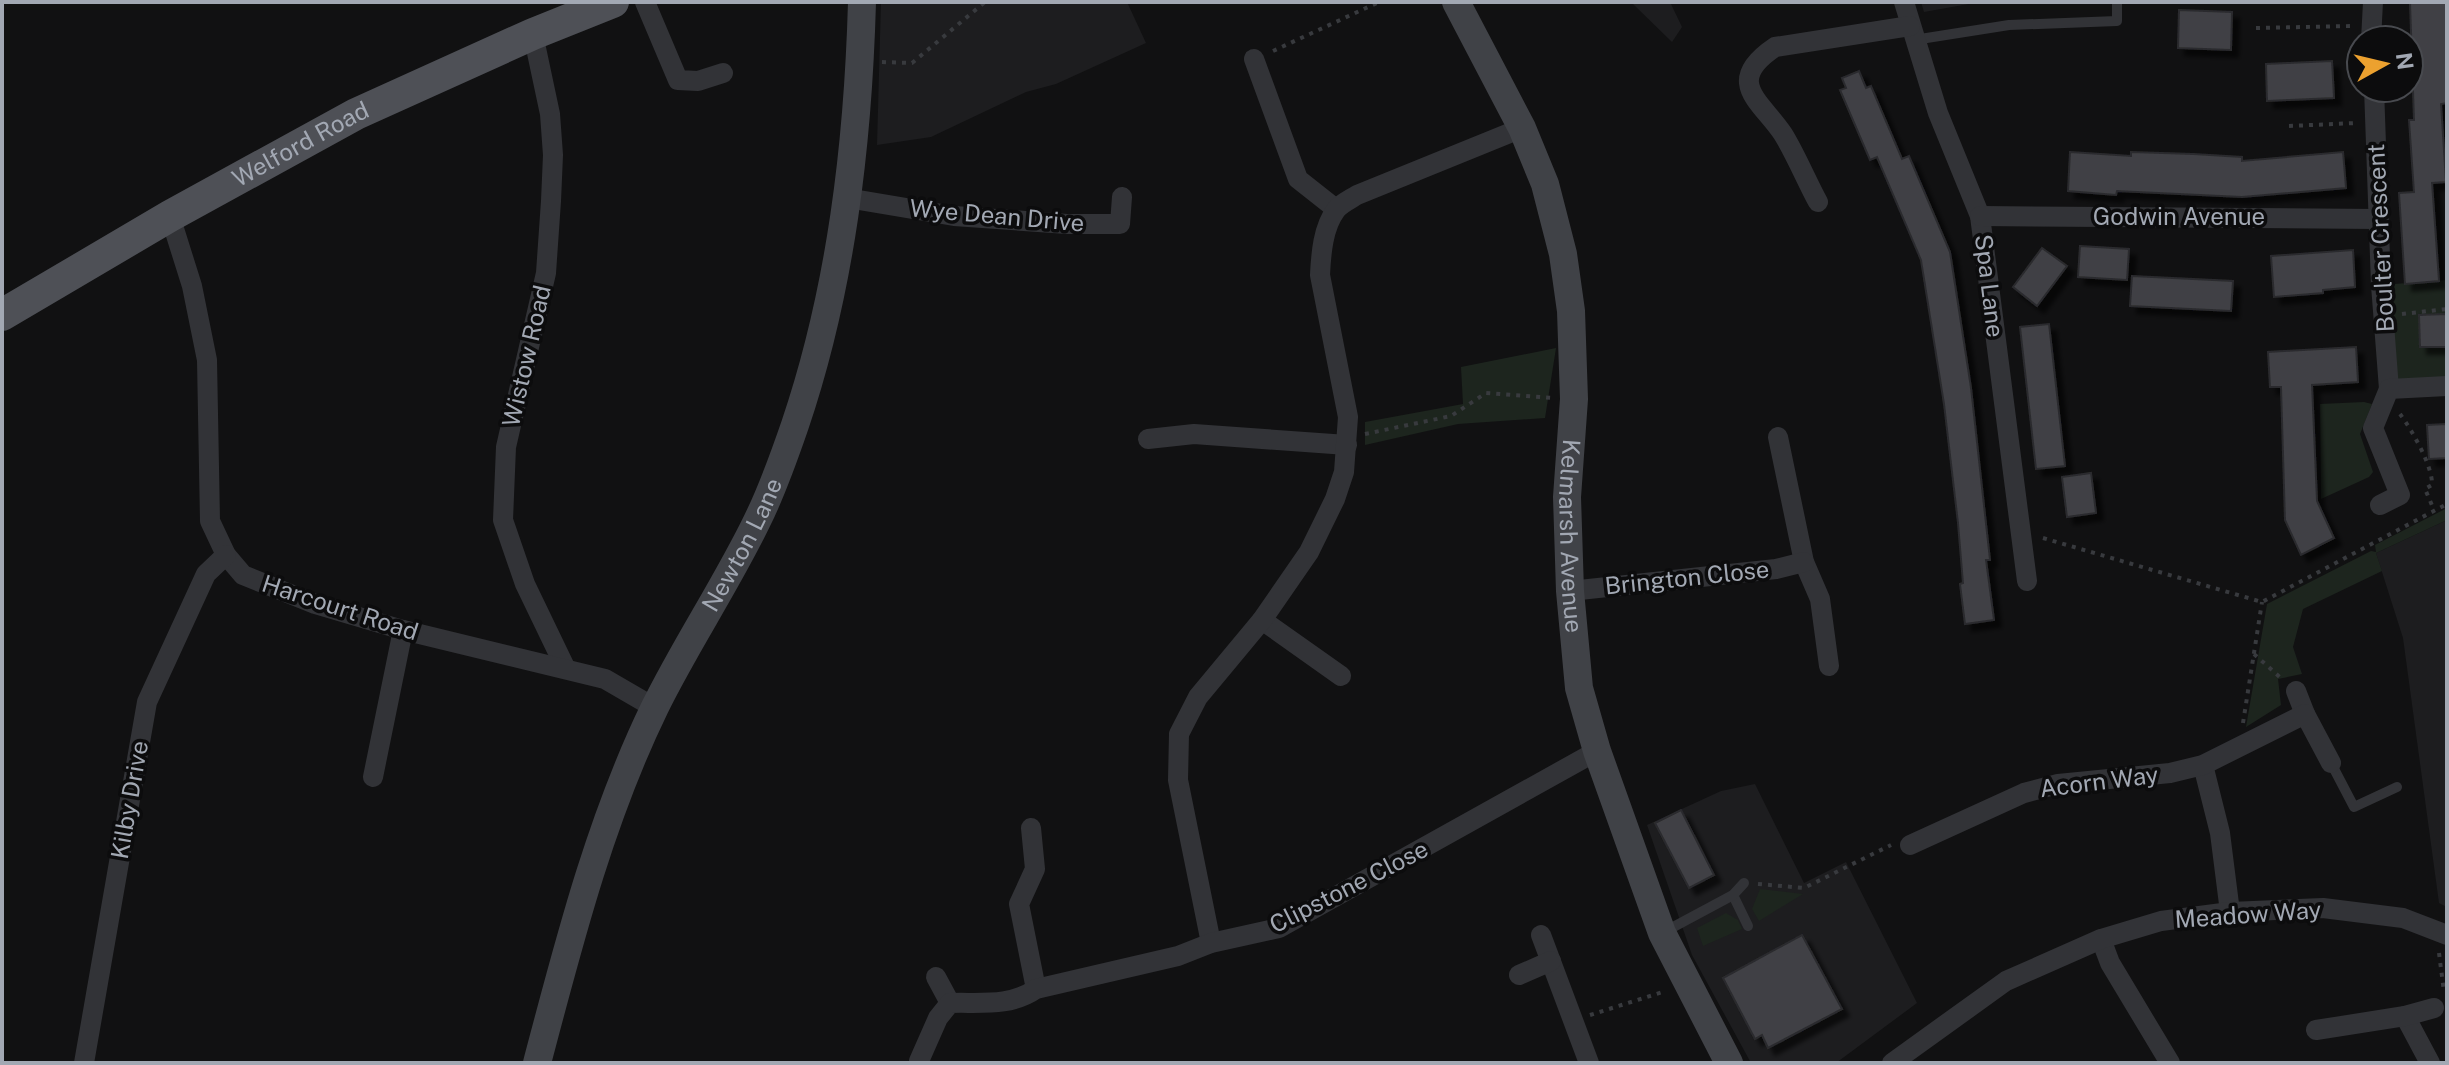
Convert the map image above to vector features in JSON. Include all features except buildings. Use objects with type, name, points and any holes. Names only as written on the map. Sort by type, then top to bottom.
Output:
[{"type":"main road","name":"Welford Road","points":[[2,315],[170,216],[356,114],[533,34],[613,2]]},
{"type":"street","points":[[645,2],[678,80],[698,81],[723,73]]},
{"type":"street","name":"Newton Lane","points":[[537,1063],[581,897],[617,797],[655,708],[758,520],[795,425],[824,322],[847,198],[861,60],[862,2]]},
{"type":"street","name":"Kelmarsh Avenue","points":[[1456,2],[1522,128],[1545,184],[1563,254],[1571,311],[1574,399],[1567,497],[1570,591],[1579,688],[1597,751],[1662,933],[1729,1063]]},
{"type":"street","name":"Spa Lane","points":[[1904,2],[1938,113],[1980,216],[2027,581]]},
{"type":"street","points":[[2372,24],[2373,2]]},
{"type":"street","points":[[1818,202],[1784,136],[1754,100],[1750,86],[1752,70],[1761,57],[1775,47],[1912,33]]},
{"type":"street","name":"Wistow Road","points":[[533,34],[550,114],[553,155],[550,221],[546,273],[506,447],[503,520],[525,584],[565,667]]},
{"type":"street","points":[[1254,59],[1298,179],[1336,209]]},
{"type":"street","name":"Boulter Crescent","points":[[2374,104],[2387,393],[2373,428],[2400,495],[2380,505]]},
{"type":"street","points":[[1211,943],[1178,780],[1179,734],[1198,697],[1262,620],[1309,552],[1335,499],[1344,472],[1348,417],[1320,275],[1321,251],[1336,209],[1357,195],[1522,128]]},
{"type":"street","name":"Wye Dean Drive","points":[[847,198],[954,216],[1067,224],[1120,224],[1122,197]]},
{"type":"street","name":"Harcourt Road","points":[[170,216],[192,286],[207,360],[210,521],[226,555],[243,575],[315,604],[403,630],[605,679],[655,708]]},
{"type":"street","name":"Godwin Avenue","points":[[1980,216],[2378,219]]},
{"type":"street","points":[[2387,393],[2447,386]]},
{"type":"street","points":[[1148,439],[1194,434],[1347,445]]},
{"type":"street","name":"Brington Close","points":[[1778,437],[1804,562],[1820,599],[1829,666]]},
{"type":"street","name":"Kilby Drive","points":[[84,1063],[147,702],[206,574],[226,555]]},
{"type":"street","name":"Brington Close","points":[[1570,591],[1776,569],[1804,562]]},
{"type":"street","points":[[1262,620],[1341,676]]},
{"type":"street","points":[[373,777],[403,630]]},
{"type":"street","points":[[2296,691],[2331,763]]},
{"type":"street","name":"Acorn Way","points":[[1910,845],[2024,793],[2058,784],[2170,773],[2203,765],[2305,714]]},
{"type":"street","name":"Clipstone Close","points":[[950,1003],[1006,1002],[1022,998],[1036,989],[1178,956],[1211,943],[1279,928],[1597,751]]},
{"type":"street","points":[[2203,765],[2220,833],[2230,912]]},
{"type":"street","points":[[1031,828],[1035,869],[1019,904],[1036,989]]},
{"type":"street","name":"Meadow Way","points":[[1892,1063],[1916,1056],[2006,981],[2101,939],[2161,921],[2230,912],[2323,908],[2403,918],[2442,932]]},
{"type":"street","points":[[1541,935],[1589,1063]]},
{"type":"street","points":[[2101,939],[2110,963],[2170,1063]]},
{"type":"street","points":[[1519,975],[1551,961]]},
{"type":"street","points":[[919,1061],[938,1018],[950,1003],[936,977]]},
{"type":"street","points":[[2316,1030],[2405,1016],[2440,1005]]},
{"type":"street","points":[[2405,1016],[2430,1063]]},
{"type":"lane","points":[[1912,33],[2117,21],[2117,2]]},
{"type":"lane","points":[[2331,763],[2354,807],[2397,787]]},
{"type":"lane","points":[[1662,933],[1733,895],[1744,883]]},
{"type":"lane","points":[[1733,895],[1748,926]]},
{"type":"path","points":[[861,60],[912,63],[985,2]]},
{"type":"path","points":[[1254,59],[1379,2]]},
{"type":"path","points":[[2256,28],[2345,32]]},
{"type":"path","points":[[2289,126],[2375,122]]},
{"type":"path","points":[[2384,315],[2447,309]]},
{"type":"path","points":[[1347,445],[1367,433],[1451,416],[1486,393],[1574,399]]},
{"type":"path","points":[[2387,393],[2410,427],[2426,464],[2433,482],[2425,489],[2434,510]]},
{"type":"path","points":[[2021,532],[2262,602],[2447,504]]},
{"type":"path","points":[[2240,745],[2262,602]]},
{"type":"path","points":[[2254,654],[2296,691]]},
{"type":"path","points":[[1744,883],[1804,888],[1897,842],[1910,845]]},
{"type":"path","points":[[2440,1005],[2442,932]]},
{"type":"path","points":[[1572,1020],[1687,984]]},
{"type":"shaded area","points":[[881,2],[1127,2],[1146,43],[1056,84],[1026,92],[931,137],[877,145]]},
{"type":"shaded area","points":[[1631,2],[1670,2],[1682,27],[1672,42]]},
{"type":"shaded area","points":[[1921,2],[1980,2],[1924,12]]},
{"type":"shaded area","points":[[2447,280],[2447,386],[2389,389],[2381,285]]},
{"type":"shaded area","points":[[1556,348],[1545,418],[1458,424],[1365,445],[1365,422],[1463,404],[1461,367]]},
{"type":"shaded area","points":[[2320,404],[2372,404],[2360,434],[2373,472],[2369,477],[2321,499]]},
{"type":"shaded area","points":[[2447,508],[2447,520],[2376,553],[2382,571],[2303,609],[2293,647],[2302,674],[2278,679],[2281,705],[2246,727],[2267,604],[2371,551],[2376,552],[2375,545]]},
{"type":"shaded area","points":[[2447,520],[2447,907],[2439,903],[2403,638],[2376,553]]},
{"type":"shaded area","points":[[1755,784],[1804,883],[1846,862],[1917,1003],[1836,1063],[1751,1063],[1692,955],[1647,825],[1721,791]]},
{"type":"shaded area","points":[[1760,889],[1803,894],[1759,921],[1752,909]]},
{"type":"shaded area","points":[[1726,913],[1738,920],[1742,929],[1703,946],[1697,928]]}]
